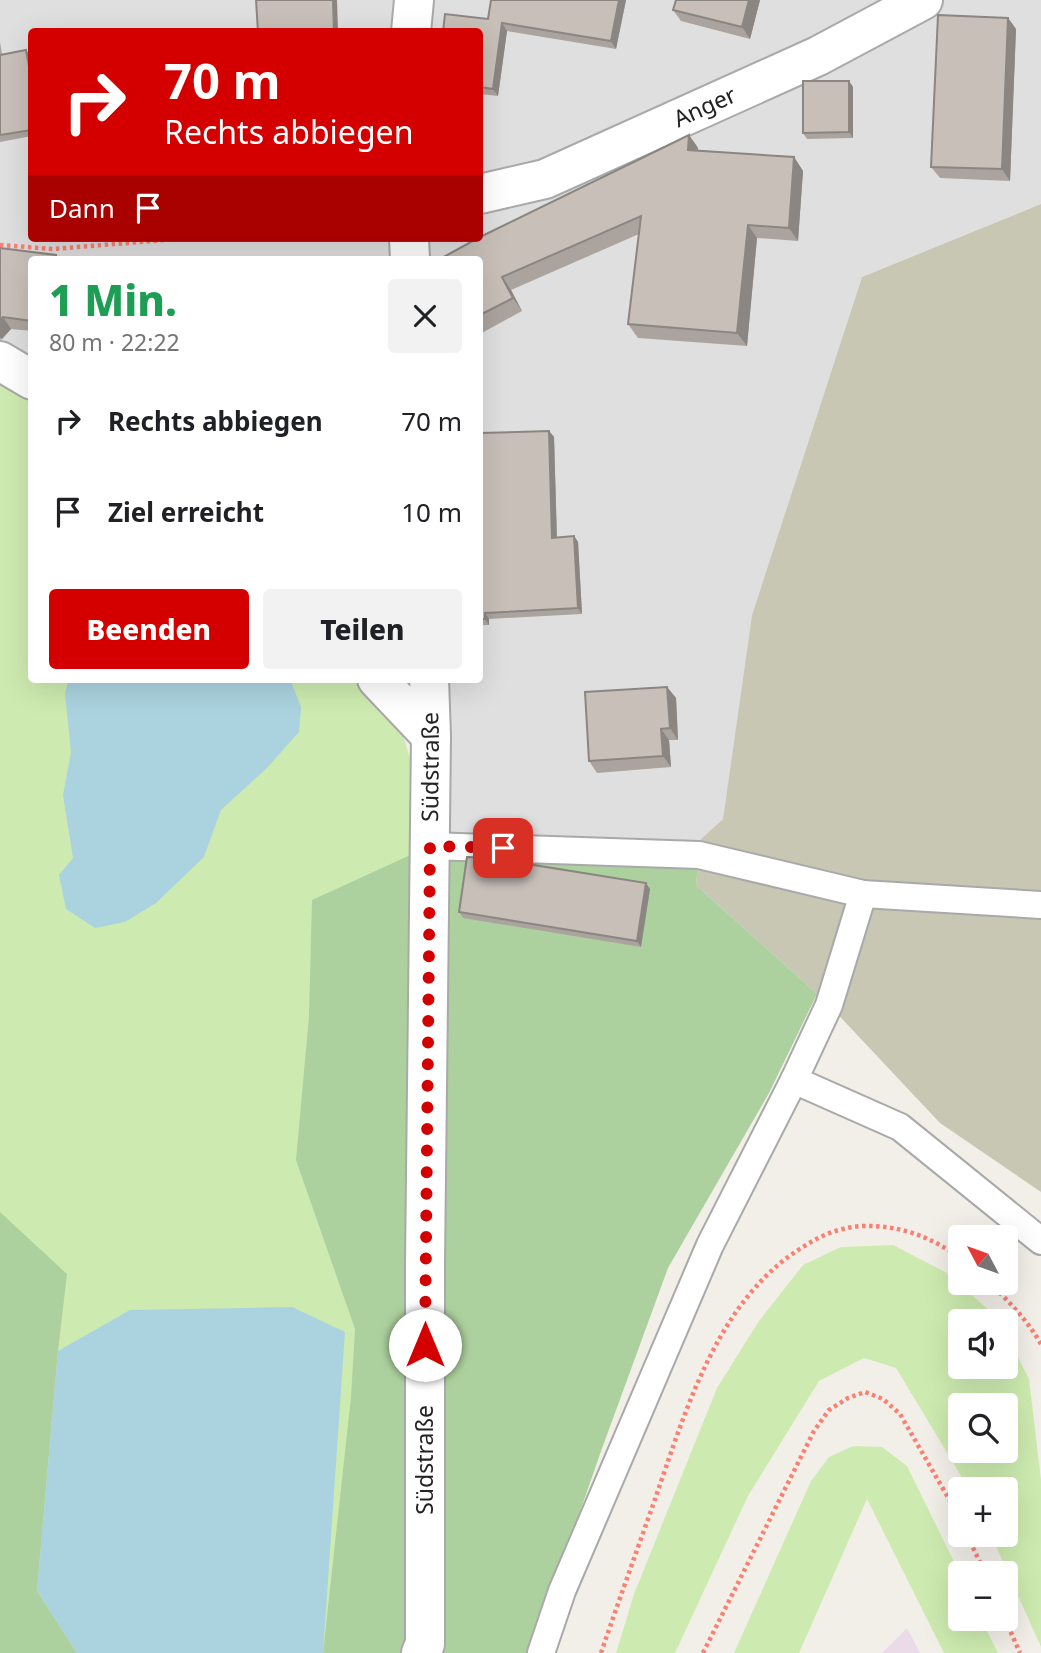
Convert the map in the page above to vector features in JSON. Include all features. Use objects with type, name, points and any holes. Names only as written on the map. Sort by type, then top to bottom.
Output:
[{"type":"street","points":[[411,28],[414,0]]},
{"type":"street","name":"Anger","points":[[483,193],[545,179],[818,57],[923,0]]},
{"type":"street","points":[[0,361],[28,378]]},
{"type":"street","points":[[381,683],[431,736]]},
{"type":"street","name":"Südstraße","points":[[421,1653],[425,1644],[429,683]]},
{"type":"lane","points":[[430,846],[699,855],[863,894],[1041,905]]},
{"type":"lane","points":[[541,1653],[562,1591],[710,1245],[829,1005],[863,894]]},
{"type":"lane","points":[[794,1080],[900,1127],[1041,1241]]},
{"type":"path","points":[[0,245],[53,249],[140,242]]},
{"type":"path","points":[[601,1653],[688,1405],[717,1342],[755,1286],[785,1257],[820,1237],[850,1227],[883,1226],[918,1234],[948,1250]]},
{"type":"path","points":[[1002,1295],[1032,1328],[1041,1344]]},
{"type":"path","points":[[703,1653],[814,1431],[829,1410],[848,1398],[865,1392],[883,1399],[900,1414],[948,1497]]},
{"type":"path","points":[[1010,1631],[1020,1653]]},
{"type":"shaded area","points":[[0,0],[1041,0],[1041,204],[862,277],[752,615],[723,819],[700,840],[699,855],[447,846],[438,687],[387,683],[483,683],[483,256],[28,256],[28,396],[0,378]]},
{"type":"shaded area","points":[[1041,204],[1041,1192],[940,1123],[829,1005],[696,885],[700,840],[723,819],[752,615],[862,277]]},
{"type":"shaded area","points":[[907,1628],[920,1653],[882,1653]]},
{"type":"green space","points":[[0,378],[28,396],[28,683],[387,683],[419,789],[395,1653],[0,1653]]},
{"type":"green space","points":[[430,846],[699,855],[696,885],[817,994],[769,1093],[668,1268],[531,1653],[323,1653],[351,1397],[355,1329],[296,1160],[309,1016],[312,900]]},
{"type":"green space","points":[[0,1212],[67,1274],[37,1591],[77,1653],[0,1653]]},
{"type":"green space","points":[[893,1245],[948,1274],[948,1295],[972,1295],[988,1309],[948,1309],[948,1379],[1018,1379],[1018,1357],[1029,1379],[1041,1480],[1041,1647],[1018,1595],[1018,1561],[1003,1561],[996,1547],[1018,1547],[1018,1477],[962,1477],[953,1463],[1018,1463],[1018,1393],[948,1393],[948,1454],[896,1368],[864,1358],[819,1381],[748,1496],[675,1653],[616,1653],[634,1594],[717,1388],[759,1321],[803,1265],[841,1247]]},
{"type":"green space","points":[[853,1446],[882,1447],[907,1466],[954,1561],[948,1561],[948,1631],[987,1631],[998,1653],[944,1653],[867,1499],[799,1653],[734,1653],[811,1481],[829,1457]]},
{"type":"water","points":[[68,683],[292,683],[301,707],[299,732],[267,768],[221,810],[204,857],[156,903],[125,922],[95,928],[66,909],[59,875],[73,858],[63,795],[71,752],[65,693]]},
{"type":"water","points":[[292,1307],[345,1332],[323,1653],[77,1653],[37,1591],[58,1351],[130,1310]]},
{"type":"building","points":[[256,0],[333,0],[334,28],[258,28]]},
{"type":"building","points":[[491,0],[619,0],[611,41],[502,23],[493,89],[483,87],[483,28],[443,28],[445,14],[488,19]]},
{"type":"building","points":[[676,0],[749,0],[742,27],[673,10]]},
{"type":"building","points":[[938,15],[1008,18],[1002,169],[931,167]]},
{"type":"building","points":[[26,50],[28,131],[0,135],[0,55]]},
{"type":"building","points":[[803,81],[849,81],[849,132],[803,133]]},
{"type":"building","points":[[689,135],[688,150],[794,157],[789,228],[748,225],[737,333],[628,324],[641,216],[502,277],[513,298],[483,313],[483,256],[445,256],[471,242],[483,242],[483,236]]},
{"type":"building","points":[[0,248],[56,255],[28,256],[28,320],[3,317],[0,320]]},
{"type":"building","points":[[549,431],[552,538],[574,536],[578,608],[485,613],[483,619],[483,433]]},
{"type":"building","points":[[667,687],[670,728],[661,729],[663,756],[589,761],[585,692]]},
{"type":"building","points":[[467,857],[490,858],[646,883],[637,941],[459,912]]},
{"type":"route","points":[[425,1345],[430,846],[503,848]]}]
